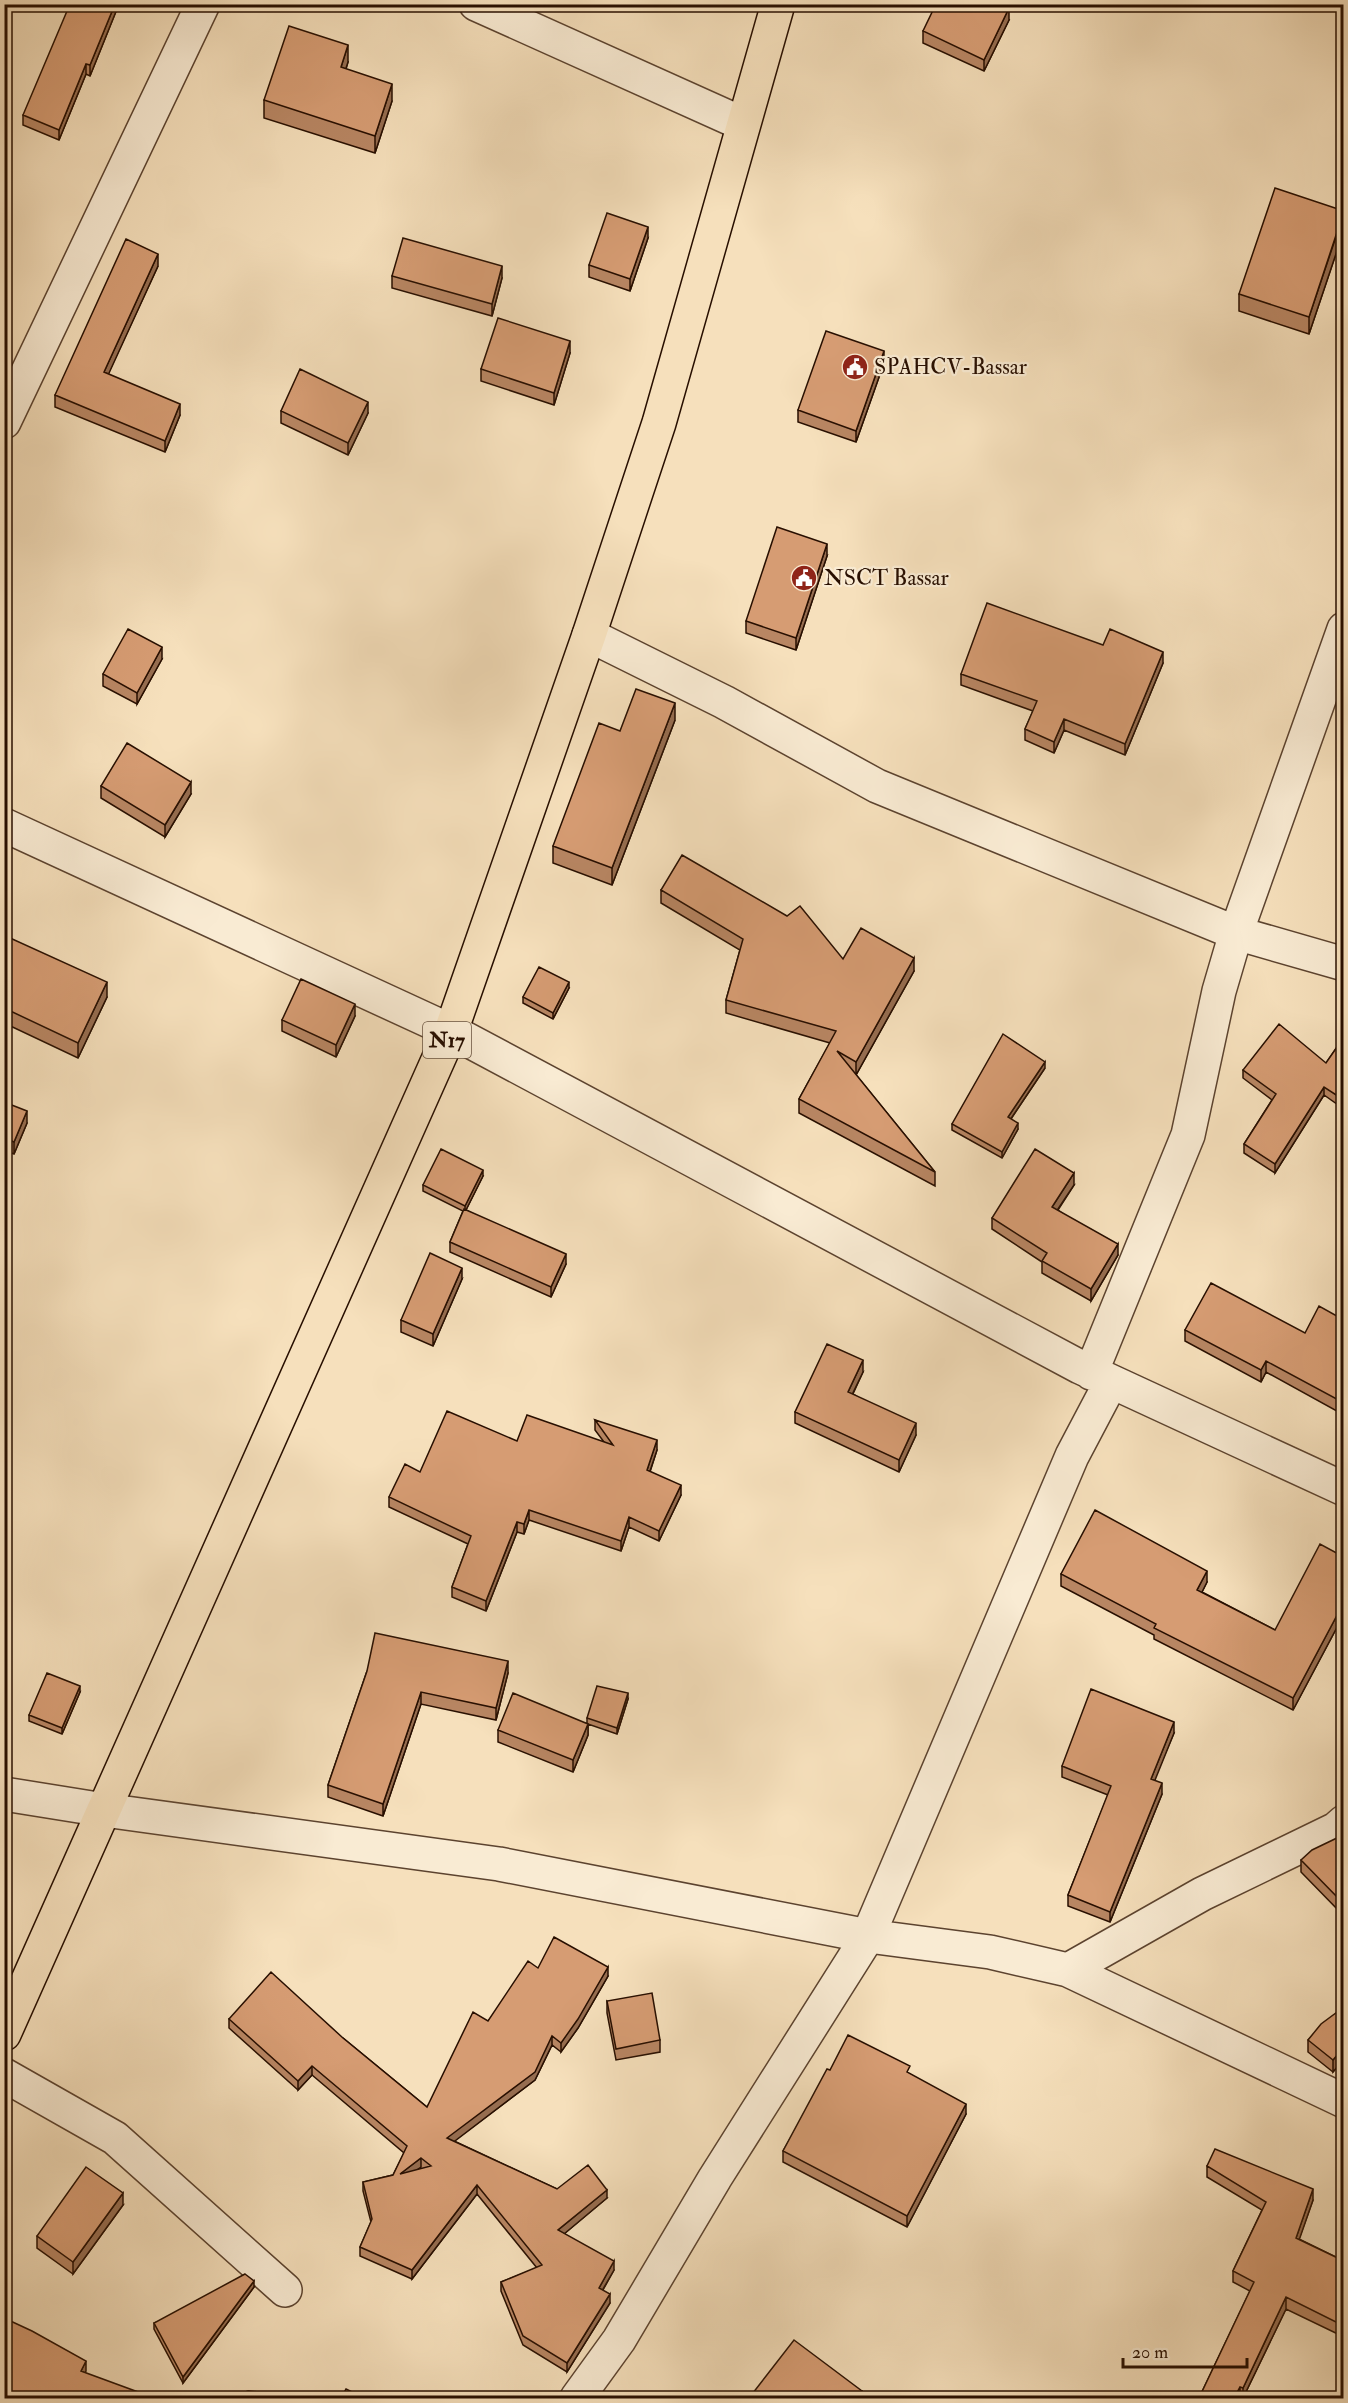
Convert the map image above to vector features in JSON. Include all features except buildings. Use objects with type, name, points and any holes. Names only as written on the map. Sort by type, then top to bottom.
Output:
[{"type":"main road","name":"N17","points":[[4,2034],[451,1031],[589,635],[659,423],[778,4]]},
{"type":"street","points":[[4,422],[203,4]]},
{"type":"street","points":[[476,4],[743,124]]},
{"type":"street","points":[[577,2398],[619,2340],[715,2178],[868,1936],[1072,1456],[1101,1378],[1188,1135],[1219,991],[1236,933],[1344,629]]},
{"type":"street","points":[[589,635],[724,702],[877,786],[1236,933],[1344,964]]},
{"type":"street","points":[[4,825],[451,1031],[1101,1378],[1344,1489]]},
{"type":"street","points":[[4,1794],[104,1810],[499,1864],[868,1936],[990,1952],[1068,1970],[1344,2101]]},
{"type":"street","points":[[1068,1970],[1202,1894],[1336,1829],[1344,1822]]},
{"type":"street","points":[[4,2075],[115,2138],[285,2290]]},
{"type":"place","name":"SPAHCV-Bassar","points":[[855,367]]},
{"type":"place","name":"NSCT Bassar","points":[[804,578]]}]
